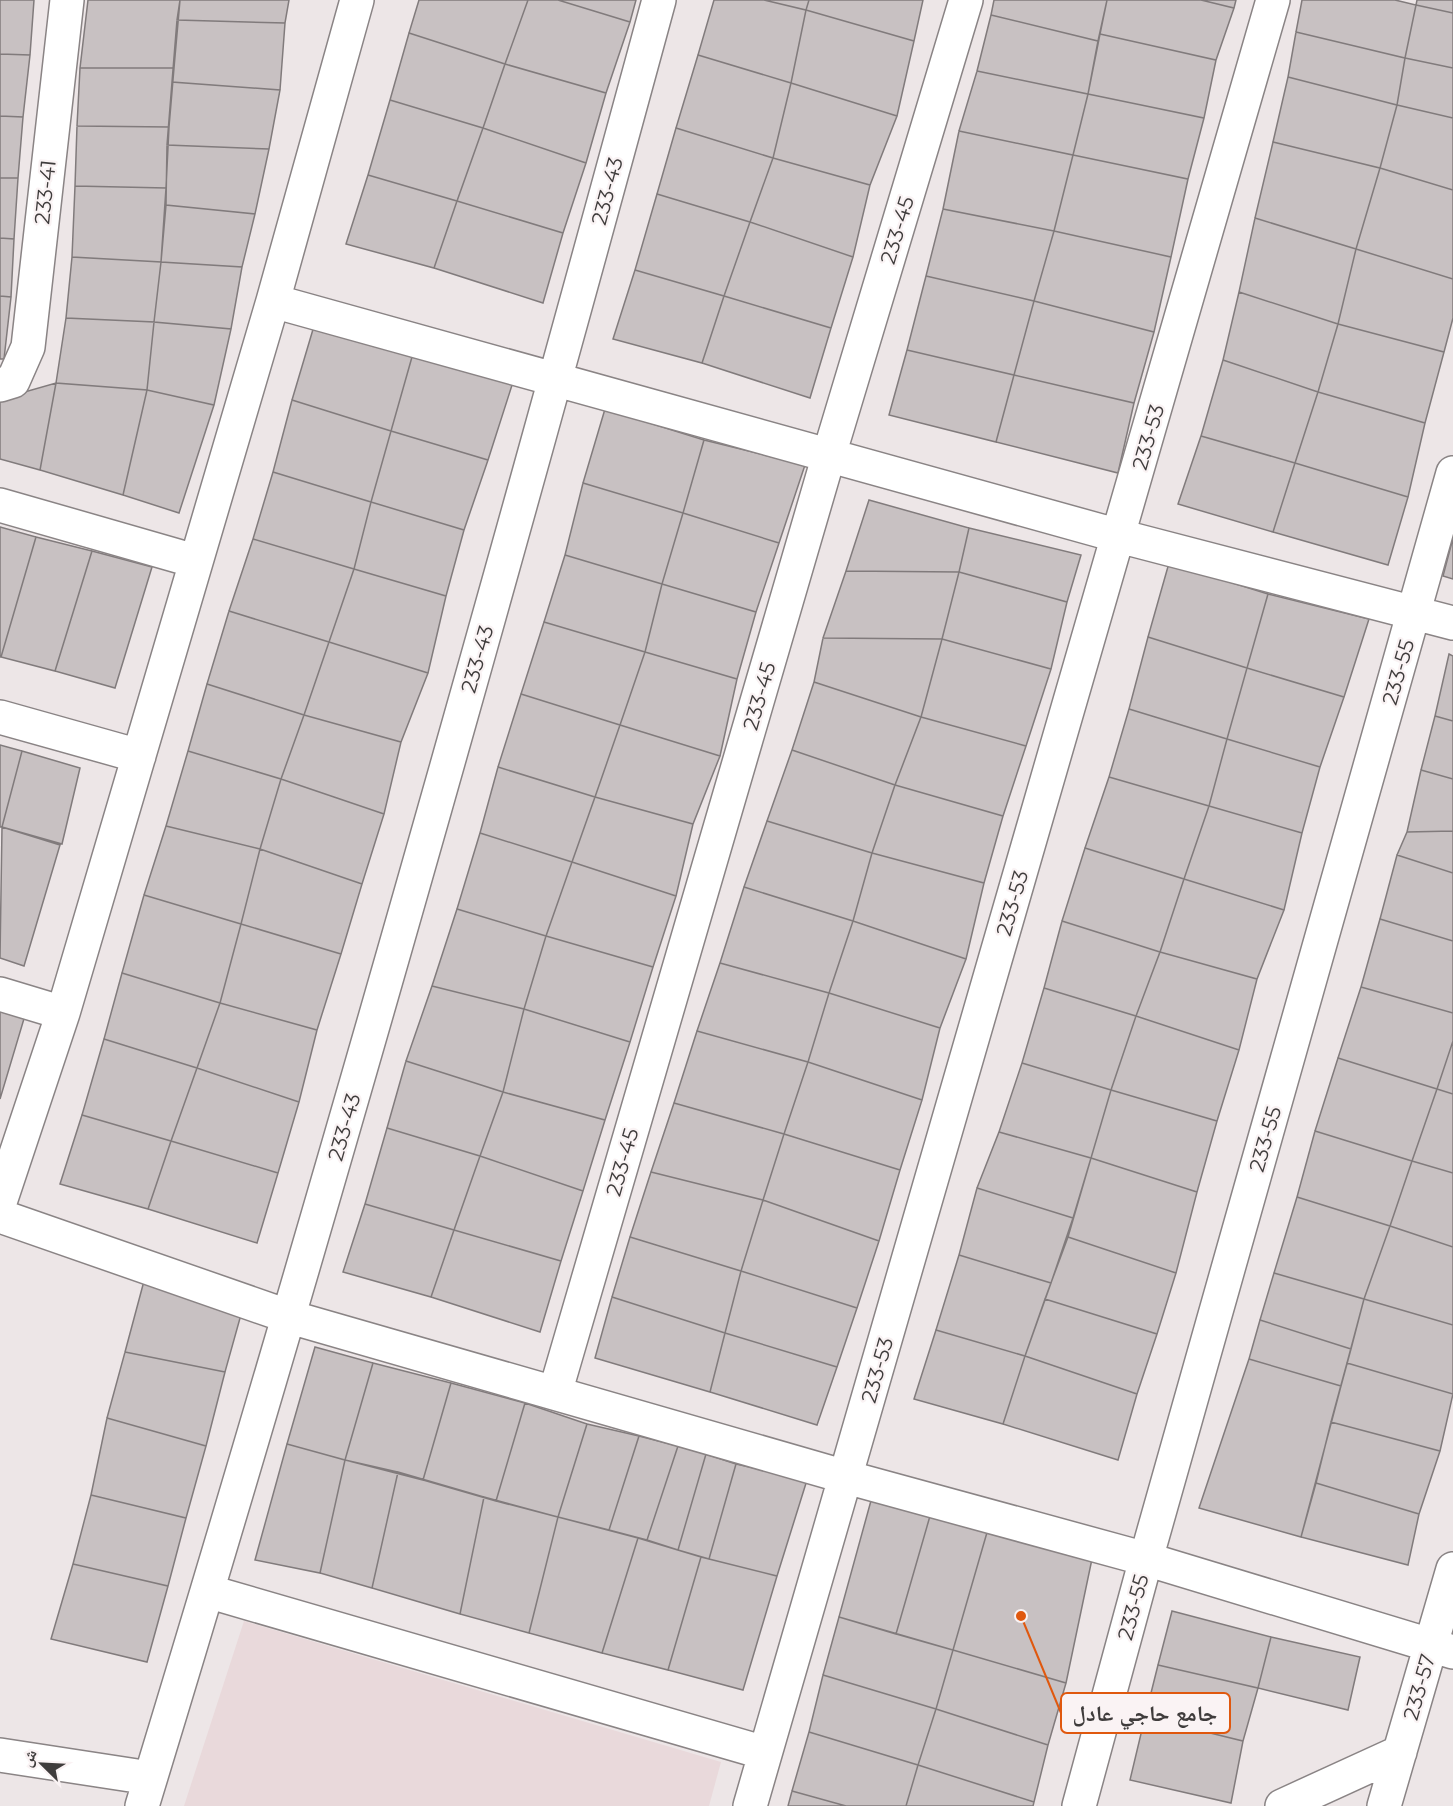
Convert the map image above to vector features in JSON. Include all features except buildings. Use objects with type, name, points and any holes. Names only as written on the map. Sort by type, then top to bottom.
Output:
[{"type":"street","name":"233-41","points":[[6,383],[28,347],[67,0]]},
{"type":"street","points":[[0,1202],[63,1013],[273,301],[357,0]]},
{"type":"street","name":"233-43","points":[[146,1792],[290,1317],[556,379],[659,0]]},
{"type":"street","name":"233-45","points":[[555,1393],[829,455],[966,0]]},
{"type":"street","name":"233-53","points":[[750,1806],[1273,0]]},
{"type":"street","points":[[273,301],[1119,536],[1453,623]]},
{"type":"street","name":"233-55","points":[[1079,1806],[1146,1559],[1453,473]]},
{"type":"street","points":[[0,505],[195,561]]},
{"type":"street","points":[[0,717],[139,756]]},
{"type":"street","points":[[0,994],[63,1013]]},
{"type":"street","points":[[0,1216],[290,1317],[1146,1559],[1442,1648]]},
{"type":"street","name":"233-57","points":[[1384,1806],[1400,1752],[1442,1648],[1453,1569]]},
{"type":"street","points":[[207,1591],[765,1753]]},
{"type":"street","points":[[1282,1806],[1400,1752]]},
{"type":"street","points":[[0,1755],[146,1792]]},
{"type":"shaded area","points":[[244,1621],[721,1762],[709,1806],[184,1806]]},
{"type":"place","name":"جامع حاجي عادل","points":[[1021,1616]]}]
